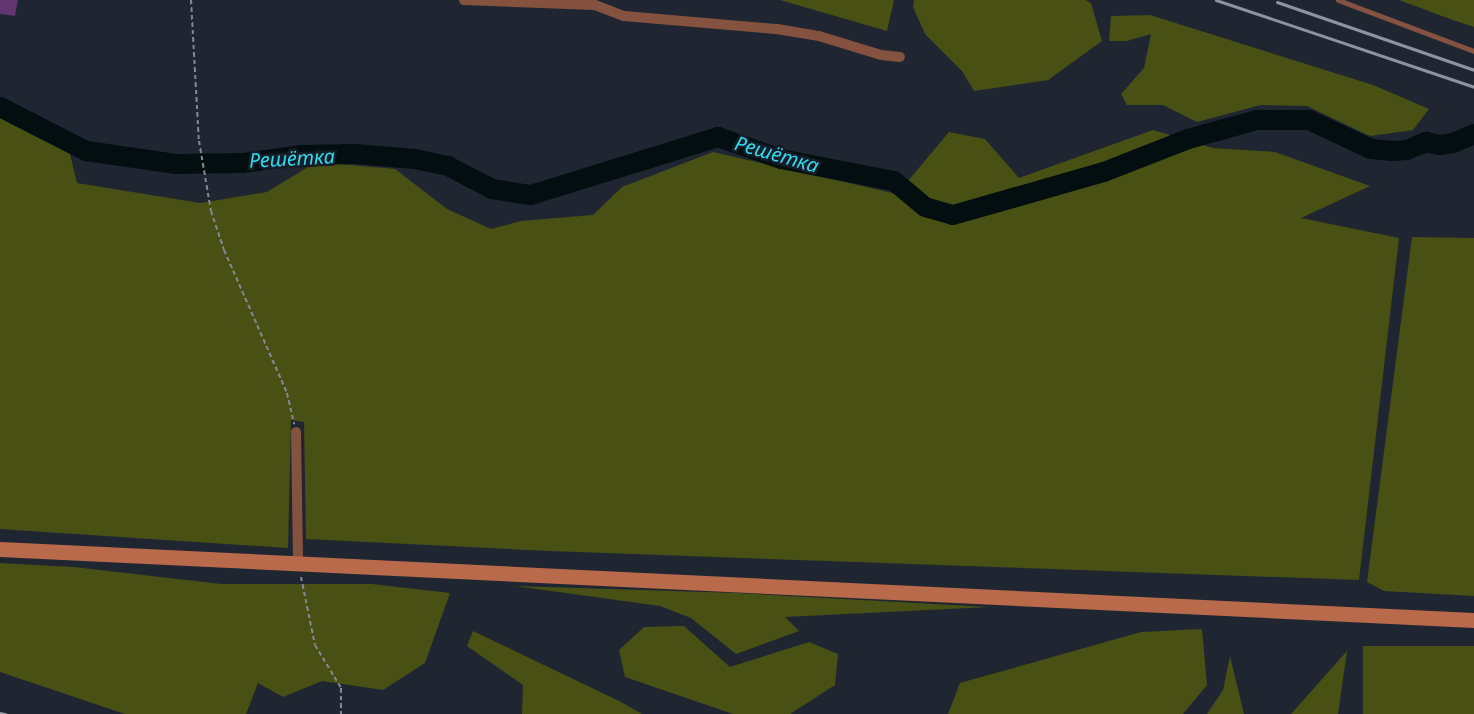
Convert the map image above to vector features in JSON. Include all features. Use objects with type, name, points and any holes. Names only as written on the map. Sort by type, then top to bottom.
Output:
[{"type":"street","points":[[464,0],[595,5],[624,16],[777,29],[819,36],[881,56],[900,57]]},
{"type":"street","points":[[296,432],[298,565]]},
{"type":"street","points":[[0,549],[1474,620]]},
{"type":"lane","points":[[1338,0],[1474,51]]},
{"type":"path","points":[[191,0],[199,141],[211,211],[224,250],[287,393],[296,432]]},
{"type":"path","points":[[298,565],[315,645],[341,688],[341,714]]},
{"type":"green space","points":[[780,0],[894,0],[887,31]]},
{"type":"green space","points":[[914,0],[1085,0],[1091,3],[1102,41],[1048,80],[974,91],[962,71],[925,34],[913,7]]},
{"type":"green space","points":[[1399,0],[1474,0],[1474,27],[1450,19]]},
{"type":"green space","points":[[1150,15],[1373,85],[1429,109],[1413,130],[1370,136],[1307,106],[1261,105],[1197,122],[1163,105],[1127,105],[1121,94],[1144,68],[1151,34],[1127,41],[1109,41],[1111,16]]},
{"type":"green space","points":[[0,114],[68,146],[77,183],[200,203],[267,192],[316,162],[395,169],[447,209],[491,229],[521,221],[593,215],[622,187],[713,152],[897,194],[949,132],[985,139],[1019,178],[1153,130],[1213,148],[1275,152],[1370,186],[1301,218],[1399,238],[1359,580],[549,551],[306,539],[304,422],[291,420],[288,548],[0,529]]},
{"type":"green space","points":[[1412,237],[1474,238],[1474,596],[1384,591],[1367,582]]},
{"type":"green space","points":[[0,563],[74,567],[221,584],[372,584],[450,593],[425,663],[383,690],[322,681],[283,697],[258,683],[246,714],[125,714],[0,672]]},
{"type":"green space","points":[[515,586],[737,593],[989,607],[785,617],[799,631],[736,654],[691,618],[660,606]]},
{"type":"green space","points":[[684,626],[730,667],[809,642],[838,654],[835,685],[790,714],[733,714],[625,677],[619,650],[644,627]]},
{"type":"green space","points":[[1202,629],[1207,685],[1183,714],[948,714],[960,683],[1141,632]]},
{"type":"green space","points":[[473,631],[642,714],[522,714],[523,685],[467,646]]},
{"type":"green space","points":[[1363,646],[1474,646],[1474,714],[1363,714]]},
{"type":"green space","points":[[1347,651],[1338,714],[1291,714]]},
{"type":"green space","points":[[1230,656],[1244,714],[1207,714],[1223,690]]},
{"type":"building","points":[[0,0],[18,0],[15,16],[0,14]]},
{"type":"waterway","name":"Решётка","points":[[0,107],[86,151],[176,164],[243,163],[302,155],[356,154],[415,159],[448,166],[492,189],[531,195],[718,137],[781,159],[894,181],[925,207],[953,215],[1104,172],[1188,139],[1257,120],[1309,120],[1371,149],[1393,151],[1407,150],[1426,142],[1439,145],[1453,143],[1474,134]]},
{"type":"railway","points":[[1216,0],[1474,87]]},
{"type":"railway","points":[[1277,2],[1474,70]]},
{"type":"railway","points":[[0,713],[5,714]]}]
